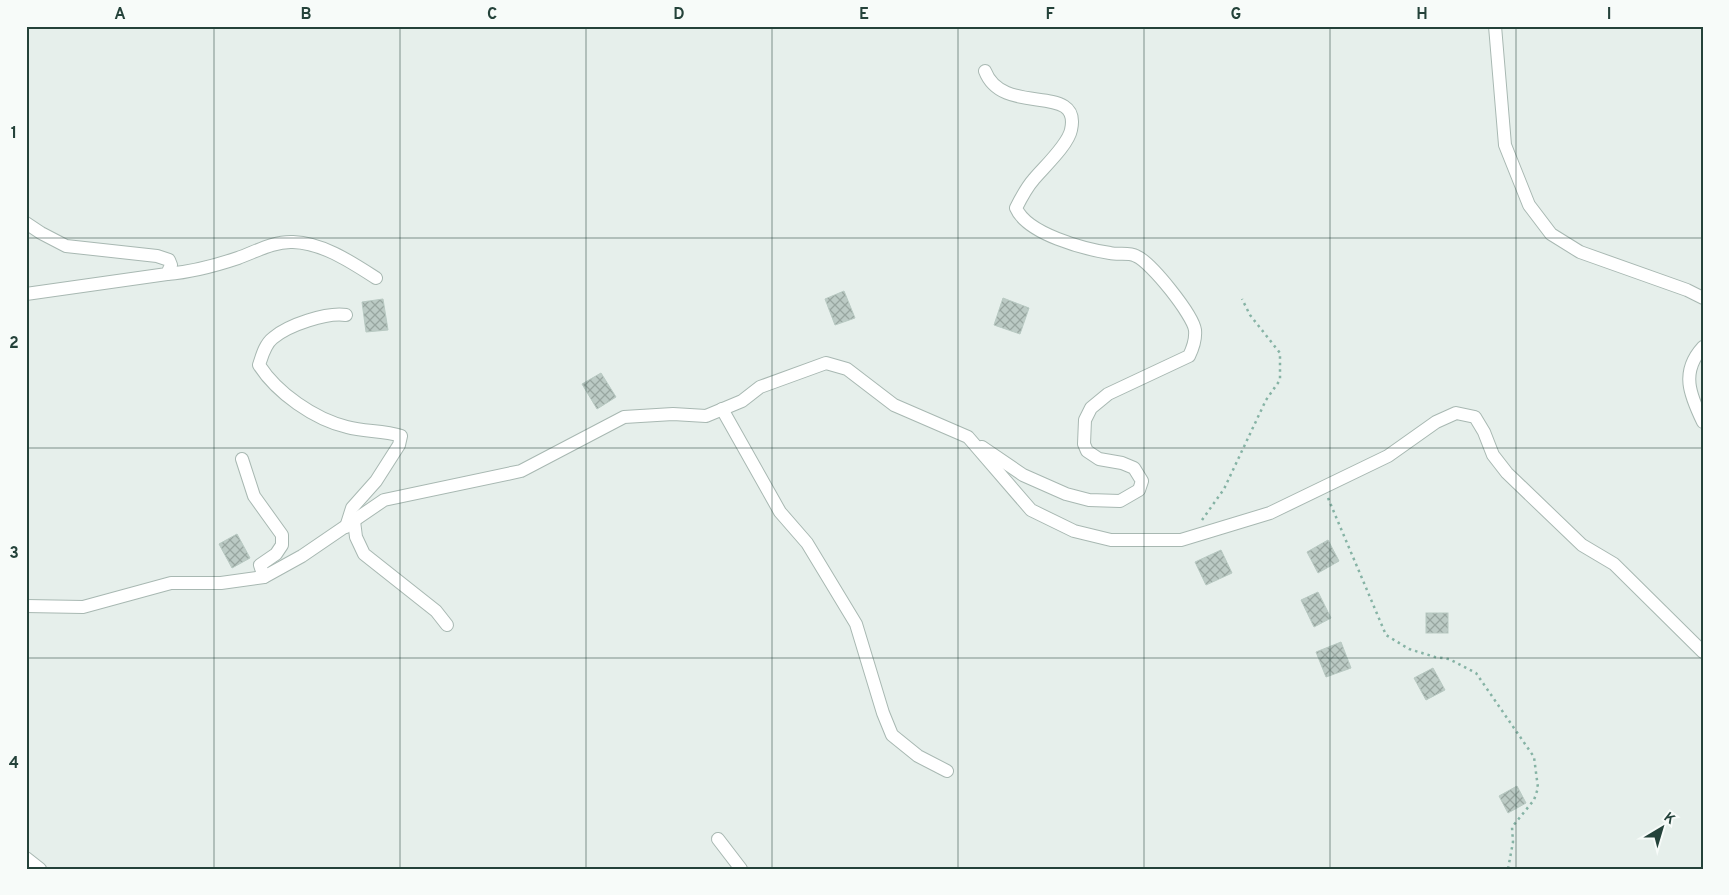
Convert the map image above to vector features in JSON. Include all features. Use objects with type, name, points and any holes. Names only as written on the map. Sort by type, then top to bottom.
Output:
[{"type":"street","points":[[1495,26],[1505,145],[1529,205],[1551,234],[1580,252],[1687,290],[1703,298]]},
{"type":"street","points":[[26,606],[83,607],[171,583],[221,583],[264,577],[302,556],[384,500],[521,471],[624,417],[673,414],[706,416],[742,401],[760,387],[826,363],[847,369],[894,405],[968,437],[1023,475],[1066,494],[1089,500],[1120,502],[1139,490],[1142,481],[1134,468],[1122,463],[1099,459],[1087,451],[1084,444],[1085,420],[1091,408],[1108,394],[1189,356],[1194,345],[1195,329],[1169,286],[1154,269],[1136,255],[1110,254],[1075,244],[1047,234],[1019,217],[1016,208],[1022,195],[1071,132],[1073,119],[1071,111],[1061,103],[1023,98],[1001,92],[989,82],[985,71]]},
{"type":"street","points":[[26,223],[40,233],[66,246],[157,256],[169,260],[171,265],[167,274]]},
{"type":"street","points":[[26,294],[191,272],[268,246],[292,242],[324,249],[346,259],[376,278]]},
{"type":"street","points":[[346,315],[332,314],[283,331],[272,338],[259,365],[278,386],[309,411],[346,427],[379,430],[401,436],[399,446],[376,481],[352,508],[350,524],[364,554],[436,611],[446,625]]},
{"type":"street","points":[[1703,347],[1688,368],[1690,388],[1703,422]]},
{"type":"street","points":[[722,409],[780,512],[807,544],[856,624],[883,713],[892,735],[918,756],[947,770]]},
{"type":"street","points":[[968,437],[1031,510],[1074,531],[1111,540],[1181,540],[1270,513],[1388,456],[1436,422],[1456,413],[1475,417],[1484,432],[1493,455],[1507,473],[1582,545],[1614,564],[1703,652]]},
{"type":"street","points":[[242,460],[254,496],[282,536],[282,545],[276,554],[260,565],[264,577]]},
{"type":"street","points":[[718,839],[741,869]]},
{"type":"street","points":[[26,858],[40,869]]},
{"type":"path","points":[[1199,522],[1224,489],[1266,400],[1280,380],[1280,353],[1250,316],[1242,299]]},
{"type":"path","points":[[1323,487],[1341,524],[1386,635],[1409,649],[1449,659],[1476,673],[1534,757],[1538,788],[1534,800],[1512,827],[1513,842],[1508,869]]},
{"type":"building","points":[[844,291],[855,318],[835,325],[825,299]]},
{"type":"building","points":[[1003,298],[1029,308],[1020,334],[994,325]]},
{"type":"building","points":[[383,299],[388,330],[366,332],[362,302]]},
{"type":"building","points":[[601,373],[616,397],[597,409],[582,384]]},
{"type":"building","points":[[237,534],[250,558],[232,568],[219,544]]},
{"type":"building","points":[[1328,540],[1339,561],[1318,573],[1307,552]]},
{"type":"building","points":[[1221,550],[1232,573],[1206,585],[1195,562]]},
{"type":"building","points":[[1318,592],[1331,618],[1314,627],[1301,600]]},
{"type":"building","points":[[1426,613],[1448,613],[1448,633],[1426,633]]},
{"type":"building","points":[[1341,642],[1351,668],[1326,677],[1316,652]]},
{"type":"building","points":[[1433,668],[1445,690],[1426,700],[1414,678]]},
{"type":"building","points":[[1517,786],[1526,803],[1508,813],[1499,796]]}]
